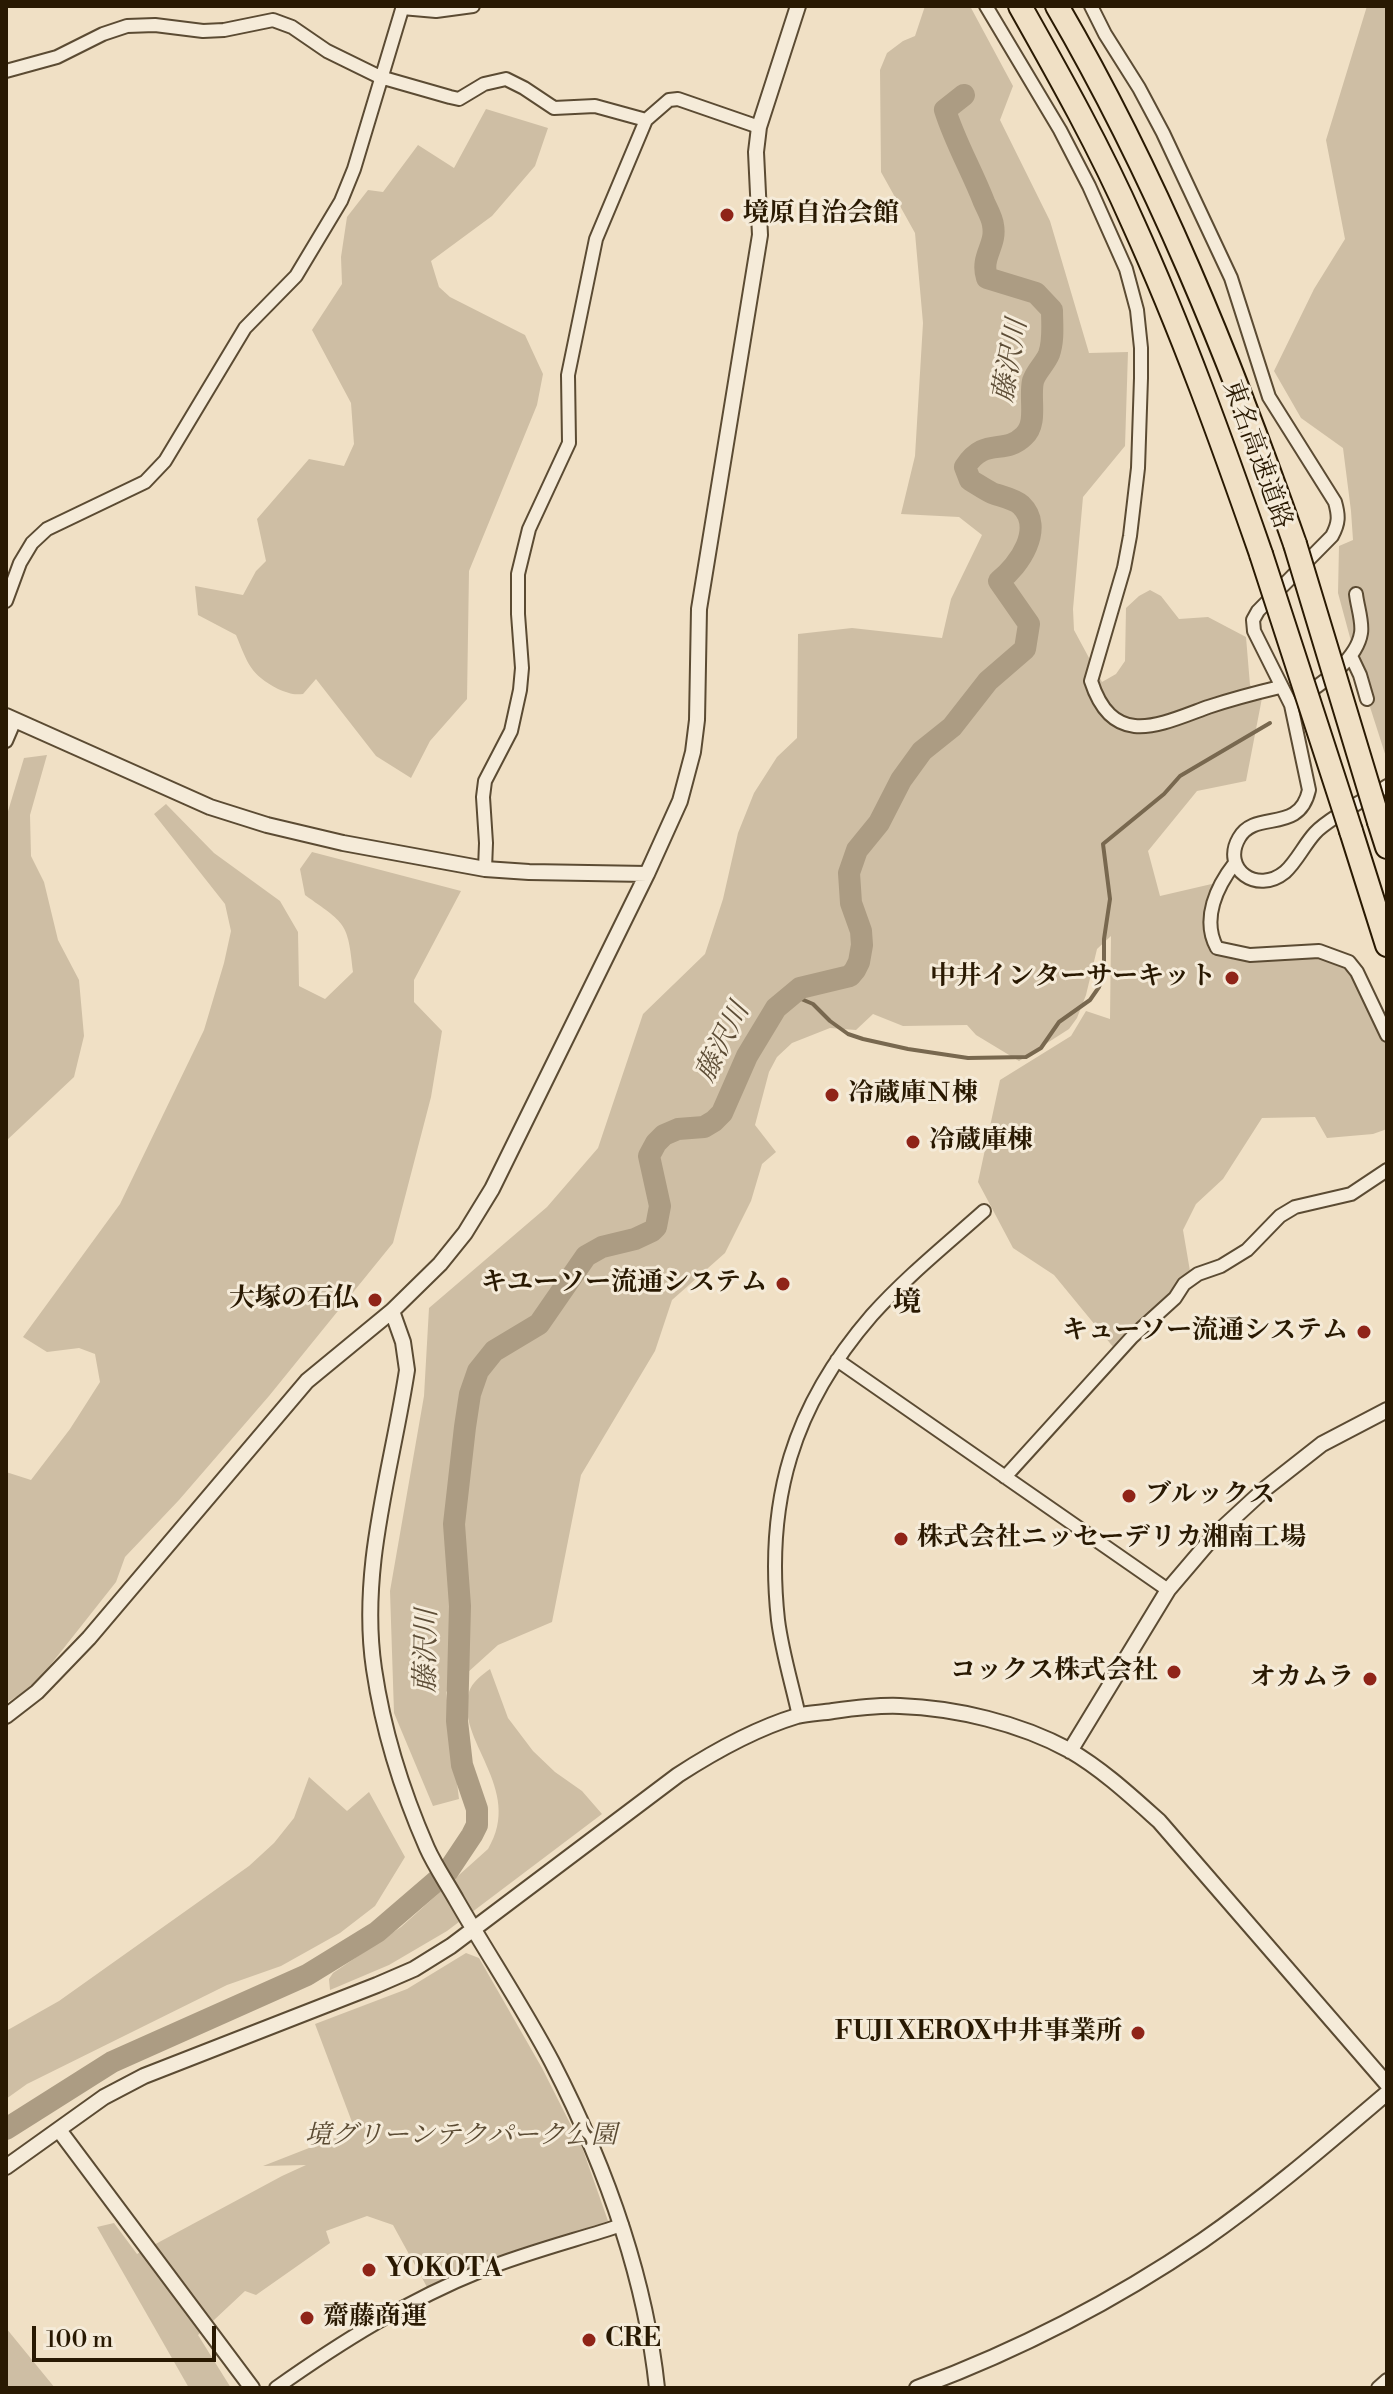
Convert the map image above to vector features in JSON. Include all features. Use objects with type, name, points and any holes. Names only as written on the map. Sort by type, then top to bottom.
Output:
[{"type":"highway","name":"東名高速道路","points":[[1020,6],[1064,83],[1133,221],[1192,361],[1261,554],[1387,945]]},
{"type":"highway","name":"東名高速道路","points":[[1057,6],[1128,138],[1178,243],[1228,361],[1295,544],[1387,847]]},
{"type":"street","points":[[6,601],[20,563],[32,543],[47,529],[145,482],[165,461],[245,328],[296,276],[341,201],[354,169],[402,7],[436,11],[473,6]]},
{"type":"street","points":[[6,1716],[37,1692],[78,1650],[307,1381],[392,1311],[440,1264],[465,1233],[492,1189],[647,874],[680,801],[693,752],[697,720],[699,609],[760,235],[756,152],[759,127],[798,6]]},
{"type":"street","points":[[986,6],[1060,130],[1089,186],[1126,269],[1137,310],[1141,348],[1135,495],[1124,568],[1091,681],[1097,699],[1104,710],[1117,720],[1129,726],[1146,728],[1245,695],[1280,687]]},
{"type":"street","points":[[1091,6],[1163,133],[1231,278],[1269,397],[1335,502],[1338,514],[1338,525],[1332,536],[1258,611],[1253,620],[1254,631],[1291,705],[1309,790],[1307,801],[1294,815],[1248,828],[1241,833],[1235,844],[1235,863],[1242,875],[1252,880],[1264,882],[1274,879],[1287,870],[1317,831],[1387,786]]},
{"type":"street","points":[[6,71],[57,57],[103,34],[127,26],[155,25],[203,31],[273,20],[292,27],[327,51],[380,77],[459,99],[484,84],[506,79],[554,108],[595,106],[646,120]]},
{"type":"street","points":[[485,869],[485,781],[511,731],[520,690],[522,644],[518,574],[529,529],[571,435],[568,375],[596,239],[646,120],[669,100],[678,99],[759,127]]},
{"type":"street","points":[[1291,705],[1329,678],[1351,656],[1361,633],[1356,594]]},
{"type":"street","points":[[1351,656],[1367,699]]},
{"type":"street","points":[[6,741],[10,718],[210,807],[267,825],[343,843],[485,869],[647,874]]},
{"type":"street","points":[[1235,863],[1217,891],[1214,903],[1211,935],[1217,948],[1250,955],[1319,951],[1349,962],[1357,972],[1387,1035]]},
{"type":"street","points":[[1005,1477],[1132,1337],[1175,1298],[1184,1284],[1247,1250],[1280,1216],[1295,1207],[1351,1194],[1387,1170]]},
{"type":"street","points":[[799,1716],[779,1623],[775,1569],[780,1496],[797,1434],[818,1388],[873,1314],[984,1211]]},
{"type":"street","points":[[392,1311],[403,1342],[407,1370],[376,1541],[370,1597],[374,1667],[397,1770],[428,1850],[551,2060],[591,2141],[622,2225],[646,2318],[657,2388]]},
{"type":"street","points":[[837,1360],[1168,1590]]},
{"type":"street","points":[[1070,1751],[1168,1590],[1214,1536],[1266,1488],[1322,1444],[1387,1410]]},
{"type":"street","points":[[6,2167],[104,2097],[144,2076],[414,1969],[451,1946],[678,1775],[716,1751],[799,1716],[899,1705],[951,1711],[1034,1734],[1070,1751],[1119,1785],[1159,1821],[1387,2084]]},
{"type":"street","points":[[917,2388],[976,2366],[1106,2301],[1191,2248],[1297,2170],[1387,2093]]},
{"type":"street","points":[[59,2130],[252,2388]]},
{"type":"street","points":[[276,2388],[333,2348],[409,2303],[485,2269],[622,2225]]},
{"type":"street","points":[[1378,2388],[1387,2380]]},
{"type":"green space","points":[[925,6],[970,6],[1013,86],[1000,120],[1050,221],[1089,353],[1128,352],[1125,446],[1083,497],[1073,609],[1074,630],[1102,682],[1116,674],[1125,661],[1126,608],[1150,590],[1161,596],[1179,619],[1208,617],[1246,637],[1250,685],[1262,698],[1246,781],[1197,791],[1148,851],[1160,896],[1216,883],[1206,930],[1212,954],[1278,960],[1318,956],[1349,969],[1387,1046],[1387,1129],[1373,1134],[1327,1138],[1315,1117],[1262,1118],[1223,1179],[1196,1204],[1183,1230],[1191,1277],[1114,1348],[1054,1275],[1013,1248],[978,1182],[1000,1080],[1071,1036],[1086,1011],[1110,1019],[1111,936],[1097,949],[1086,995],[1069,1029],[1019,1061],[976,1035],[967,1025],[903,1026],[873,1014],[856,1030],[830,1028],[792,1043],[777,1057],[769,1072],[755,1125],[776,1152],[762,1164],[751,1201],[725,1253],[672,1300],[655,1351],[581,1475],[552,1622],[498,1645],[446,1692],[459,1799],[433,1806],[394,1713],[390,1591],[424,1396],[429,1308],[547,1207],[598,1148],[643,1014],[705,954],[723,899],[738,833],[754,793],[777,757],[797,738],[798,634],[852,628],[942,638],[951,599],[982,535],[959,517],[901,514],[915,456],[923,323],[915,233],[881,172],[880,70],[887,53],[915,36]]},
{"type":"green space","points":[[1367,6],[1387,6],[1387,760],[1338,593],[1339,546],[1353,540],[1343,448],[1301,418],[1274,371],[1314,289],[1345,239],[1326,140]]},
{"type":"green space","points":[[486,109],[548,128],[535,166],[492,216],[431,261],[439,287],[450,297],[525,335],[543,374],[537,405],[469,571],[467,699],[430,741],[411,778],[376,756],[316,679],[303,694],[296,694],[278,689],[261,678],[247,661],[236,635],[198,615],[195,586],[243,595],[256,571],[266,561],[257,519],[309,459],[344,466],[354,444],[351,403],[312,330],[342,284],[341,257],[347,217],[368,190],[383,192],[418,145],[454,168]]},
{"type":"green space","points":[[47,755],[30,815],[31,856],[44,882],[58,940],[79,980],[84,1036],[74,1077],[6,1141],[6,818],[24,758]]},
{"type":"green space","points":[[166,804],[214,853],[280,901],[298,932],[299,986],[325,999],[353,972],[349,943],[342,925],[305,895],[300,869],[312,852],[461,891],[414,980],[414,1002],[442,1031],[431,1097],[393,1243],[269,1396],[125,1557],[116,1582],[33,1687],[6,1703],[6,1472],[31,1480],[70,1429],[100,1382],[95,1354],[79,1348],[47,1352],[23,1337],[120,1204],[204,1030],[231,931],[225,904],[154,814]]},
{"type":"green space","points":[[490,1669],[508,1718],[533,1751],[582,1791],[602,1814],[447,1931],[389,1965],[330,1990],[329,1979],[333,1973],[401,1927],[488,1849],[497,1827],[499,1805],[467,1710],[470,1688]]},
{"type":"green space","points":[[309,1777],[347,1811],[369,1792],[405,1857],[375,1906],[340,1933],[281,1966],[227,1985],[27,2084],[6,2099],[6,2031],[59,2001],[249,1866],[274,1843],[294,1818]]},
{"type":"green space","name":"境グリーンテクパーク公園","points":[[466,1953],[479,1958],[542,2068],[582,2147],[608,2221],[488,2262],[427,2287],[393,2225],[367,2216],[326,2231],[330,2243],[256,2295],[245,2291],[198,2335],[231,2388],[189,2388],[97,2227],[114,2223],[137,2254],[306,2165],[263,2166],[355,2130],[315,2024],[407,1989]]},
{"type":"green space","points":[[6,2328],[55,2388],[6,2388]]},
{"type":"waterway","name":"藤沢川","points":[[6,2129],[112,2062],[307,1975],[377,1932],[448,1871],[477,1825],[477,1809],[462,1765],[457,1721],[460,1606],[454,1524],[470,1394],[478,1371],[494,1351],[539,1324],[586,1256],[602,1247],[635,1239],[656,1227],[660,1206],[649,1156],[656,1143],[664,1135],[678,1129],[704,1127],[722,1113],[747,1056],[776,1008],[800,988],[850,976],[855,970],[862,945],[861,931],[851,903],[849,873],[857,850],[879,823],[901,780],[922,751],[952,727],[988,681],[1025,649],[1029,624],[999,581],[1014,566],[1026,546],[1030,535],[1028,514],[1018,503],[970,480],[965,467],[980,452],[1017,442],[1028,431],[1032,418],[1033,381],[1051,349],[1052,310],[1036,293],[987,278],[986,263],[994,232],[992,222],[945,110],[964,95]]},
{"type":"waterway","points":[[792,995],[813,1004],[848,1034],[863,1039],[968,1058],[1026,1057],[1041,1048],[1059,1022],[1090,1000],[1099,987],[1104,972],[1104,939],[1110,899],[1103,844],[1164,794],[1180,776],[1270,723]]},
{"type":"place","name":"境原自治会館","points":[[727,215]]},
{"type":"place","name":"中井インターサーキット","points":[[1232,978]]},
{"type":"place","name":"冷蔵庫Ｎ棟","points":[[832,1095]]},
{"type":"place","name":"冷蔵庫棟","points":[[913,1142]]},
{"type":"place","name":"キユーソー流通システム","points":[[783,1284]]},
{"type":"place","name":"大塚の石仏","points":[[375,1300]]},
{"type":"place","name":"キューソー流通システム","points":[[1364,1332]]},
{"type":"place","name":"ブルックス","points":[[1129,1496]]},
{"type":"place","name":"株式会社ニッセーデリカ湘南工場","points":[[901,1539]]},
{"type":"place","name":"コックス株式会社","points":[[1174,1672]]},
{"type":"place","name":"オカムラ","points":[[1370,1679]]},
{"type":"place","name":"FUJI XEROX中井事業所","points":[[1138,2033]]},
{"type":"place","name":"YOKOTA","points":[[369,2270]]},
{"type":"place","name":"齋藤商運","points":[[307,2318]]},
{"type":"place","name":"CRE","points":[[589,2340]]},
{"type":"district","name":"境","points":[[907,1304]]}]
